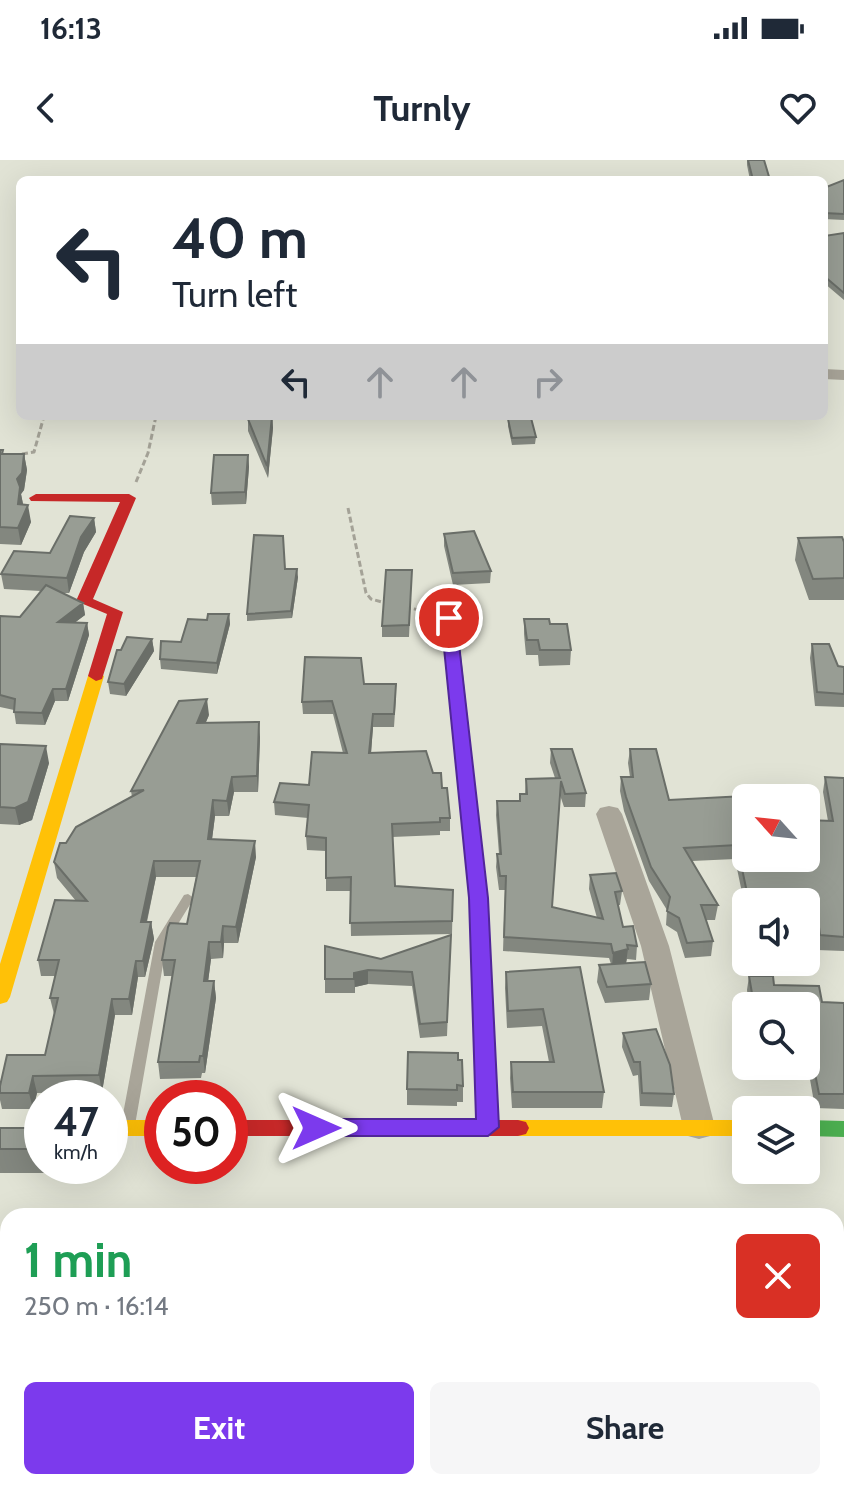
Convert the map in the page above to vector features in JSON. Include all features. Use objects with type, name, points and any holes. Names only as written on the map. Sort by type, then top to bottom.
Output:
[{"type":"street","points":[[0,997],[115,612],[84,601],[129,498],[36,498]]},
{"type":"street","points":[[449,618],[478,898],[488,1127]]},
{"type":"street","points":[[609,814],[635,879],[661,967],[681,1074],[699,1127]]},
{"type":"street","points":[[248,1128],[732,1128]]},
{"type":"street","points":[[820,1128],[844,1129]]},
{"type":"lane","points":[[128,1088],[161,942],[188,898]]},
{"type":"path","points":[[11,455],[34,452],[43,420]]},
{"type":"path","points":[[129,498],[148,453],[155,420]]},
{"type":"path","points":[[348,508],[366,593],[371,599],[424,611],[435,618],[449,618]]},
{"type":"building","points":[[748,160],[764,160],[769,176],[752,176]]},
{"type":"building","points":[[844,180],[844,214],[828,213],[828,186]]},
{"type":"building","points":[[844,233],[844,293],[828,279],[828,235]]},
{"type":"building","points":[[248,420],[272,420],[267,466]]},
{"type":"building","points":[[508,420],[532,420],[536,437],[512,438]]},
{"type":"building","points":[[0,450],[3,450],[2,454],[24,454],[22,473],[17,479],[20,487],[18,504],[28,505],[18,528],[0,527]]},
{"type":"building","points":[[214,455],[248,455],[245,492],[211,493]]},
{"type":"building","points":[[70,516],[94,518],[81,537],[67,578],[1,574],[14,551],[50,553]]},
{"type":"building","points":[[474,531],[491,571],[453,573],[444,534]]},
{"type":"building","points":[[254,535],[283,536],[285,569],[297,569],[291,611],[247,614]]},
{"type":"building","points":[[842,537],[844,578],[813,579],[798,538]]},
{"type":"building","points":[[386,570],[412,570],[409,625],[382,626]]},
{"type":"building","points":[[46,585],[83,603],[58,622],[87,623],[66,689],[53,689],[42,713],[14,712],[15,699],[0,695],[0,616],[20,617]]},
{"type":"building","points":[[208,614],[229,614],[217,663],[160,659],[161,641],[181,642],[188,619],[207,620]]},
{"type":"building","points":[[524,619],[549,619],[550,624],[567,624],[571,650],[540,650],[538,640],[527,640]]},
{"type":"building","points":[[127,637],[152,639],[124,684],[108,682],[117,650],[121,650]]},
{"type":"building","points":[[812,644],[829,644],[838,666],[844,667],[844,694],[817,692]]},
{"type":"building","points":[[305,657],[361,658],[364,684],[396,684],[394,714],[373,714],[369,753],[426,751],[433,773],[441,773],[442,788],[447,788],[450,818],[440,818],[440,822],[392,824],[395,886],[453,890],[452,921],[350,923],[351,877],[326,878],[326,838],[306,836],[309,805],[274,802],[280,783],[309,785],[312,752],[347,753],[332,701],[302,702]]},
{"type":"building","points":[[207,699],[197,723],[259,722],[257,776],[232,777],[227,801],[213,800],[208,839],[255,841],[236,927],[223,926],[221,942],[209,942],[204,981],[214,981],[203,1056],[200,1056],[199,1062],[158,1062],[175,960],[162,960],[168,927],[170,923],[187,924],[200,861],[154,861],[141,922],[151,922],[143,961],[136,961],[129,999],[112,999],[99,1075],[33,1076],[32,1080],[24,1080],[24,1093],[0,1093],[7,1055],[45,1055],[58,998],[50,998],[59,960],[38,960],[55,900],[87,901],[54,862],[60,843],[66,843],[76,827],[144,790],[131,791],[179,701]]},
{"type":"building","points":[[0,744],[46,746],[28,802],[15,808],[0,807]]},
{"type":"building","points":[[551,749],[572,749],[586,793],[565,794],[561,781],[552,907],[603,919],[590,875],[616,873],[622,891],[615,892],[623,927],[633,926],[637,946],[627,945],[628,949],[613,953],[611,944],[504,937],[506,876],[500,876],[497,854],[501,854],[497,801],[520,801],[520,794],[527,794],[526,779],[560,778]]},
{"type":"building","points":[[630,749],[656,749],[669,800],[732,797],[732,845],[684,848],[718,905],[701,905],[713,941],[687,943],[679,918],[667,911],[670,897],[651,867],[621,777],[633,777]]},
{"type":"building","points":[[825,777],[844,778],[844,937],[820,935],[820,888],[746,888],[743,872],[820,872],[820,821],[833,821]]},
{"type":"building","points":[[451,935],[447,1022],[420,1024],[412,972],[368,970],[354,973],[354,979],[325,979],[325,946],[381,959]]},
{"type":"building","points":[[645,962],[651,984],[607,987],[599,965]]},
{"type":"building","points":[[580,967],[604,1092],[513,1092],[511,1062],[554,1062],[543,1009],[508,1011],[506,972]]},
{"type":"building","points":[[749,976],[773,976],[774,985],[819,986],[822,1002],[844,1003],[844,1094],[819,1094],[816,1080],[820,1080],[820,992],[752,992]]},
{"type":"building","points":[[656,1029],[670,1065],[674,1094],[642,1093],[640,1062],[634,1062],[623,1033]]},
{"type":"building","points":[[408,1052],[458,1053],[458,1060],[462,1060],[463,1086],[457,1085],[457,1090],[407,1089]]},
{"type":"building","points":[[0,1128],[24,1128],[24,1149],[0,1149]]},
{"type":"traffic: fast","points":[[449,618],[478,898],[488,1127]]},
{"type":"traffic: fast","points":[[820,1128],[844,1129]]},
{"type":"traffic: slow","points":[[0,997],[96,676]]},
{"type":"traffic: slow","points":[[128,1128],[144,1128]]},
{"type":"traffic: slow","points":[[518,1128],[732,1128]]},
{"type":"traffic: jam","points":[[36,498],[129,498],[84,601],[115,612],[96,676]]},
{"type":"traffic: jam","points":[[248,1128],[518,1128]]},
{"type":"route","points":[[316,1128],[488,1127],[478,898],[449,618]]}]
